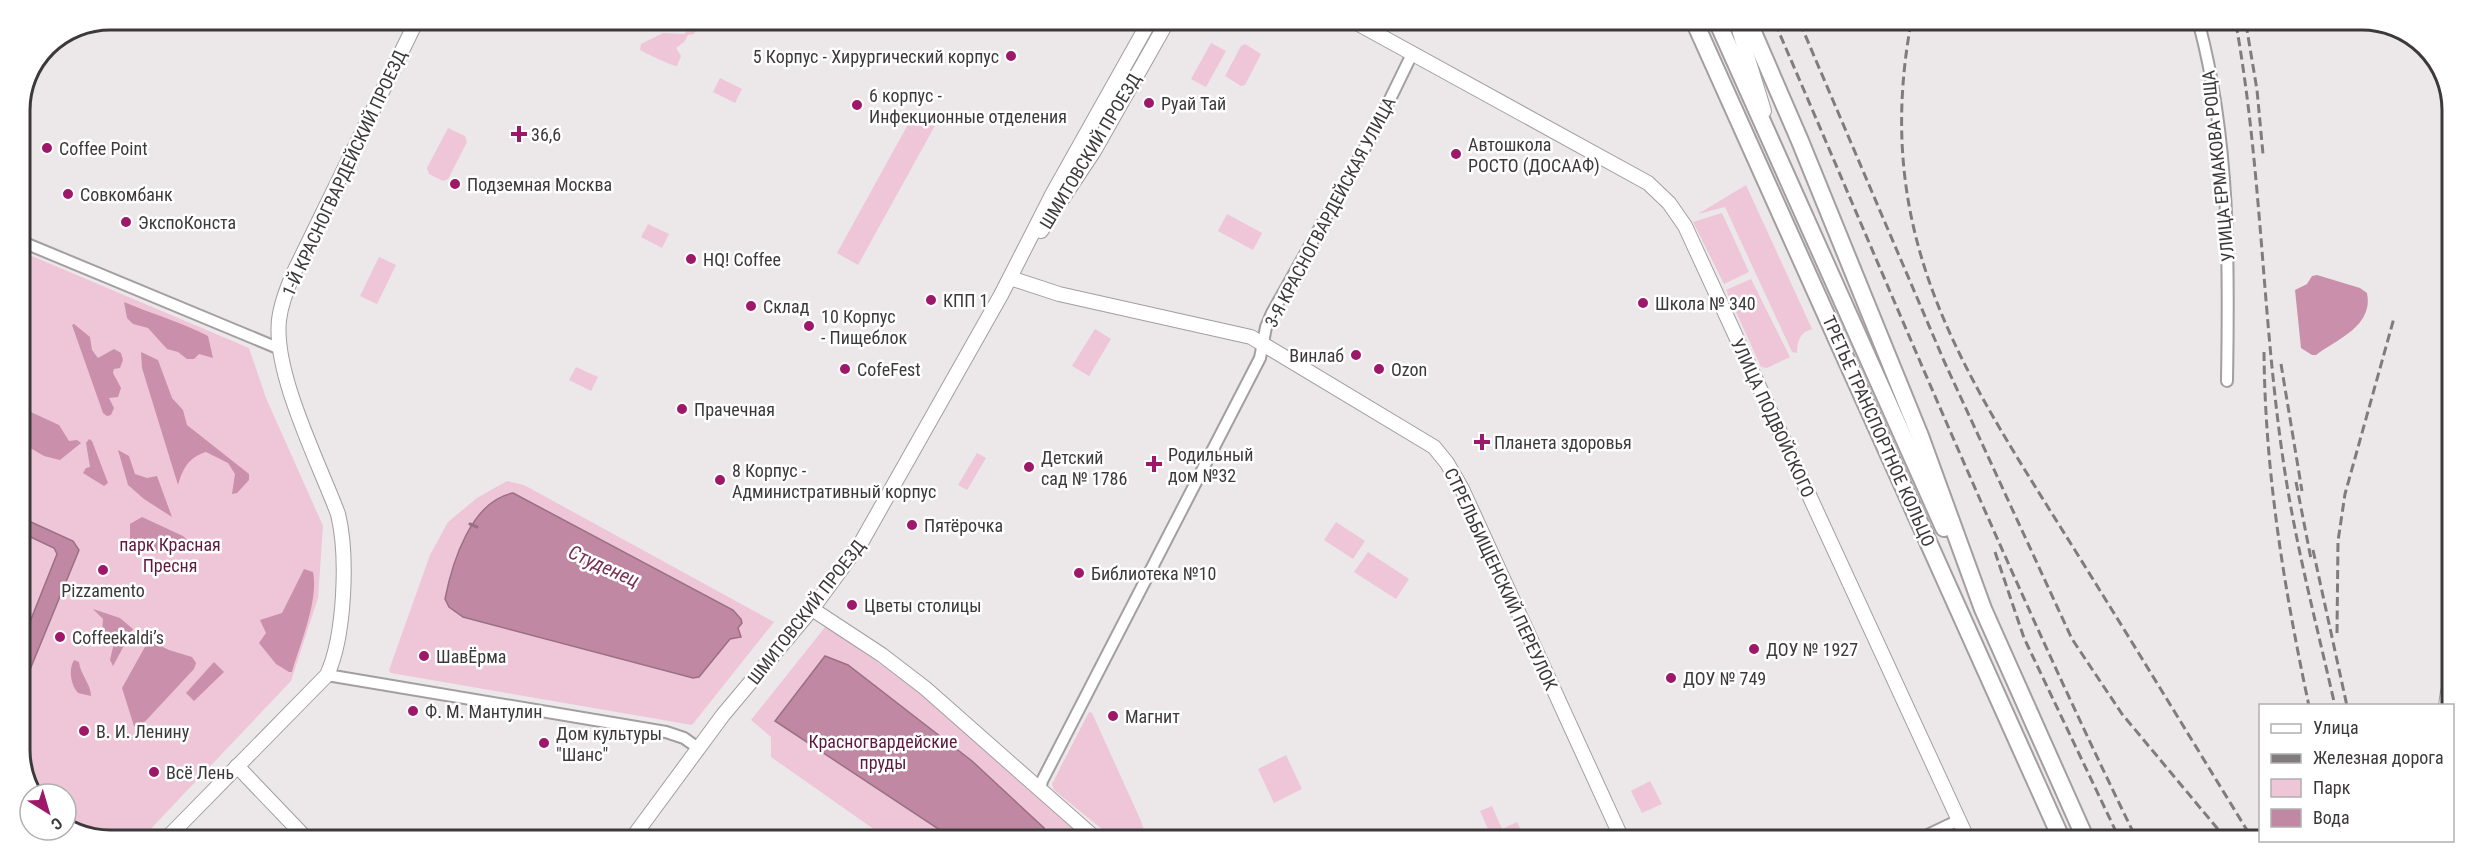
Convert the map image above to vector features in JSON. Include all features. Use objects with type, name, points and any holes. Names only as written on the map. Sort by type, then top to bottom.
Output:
[{"type":"main road","points":[[1687,30],[1732,105]]},
{"type":"main road","name":"ТРЕТЬЕ ТРАНСПОРТНОЕ КОЛЬЦО","points":[[1698,30],[2058,830]]},
{"type":"main road","name":"ТРЕТЬЕ ТРАНСПОРТНОЕ КОЛЬЦО","points":[[1721,30],[1911,458],[1983,609],[2083,830]]},
{"type":"main road","name":"ТРЕТЬЕ ТРАНСПОРТНОЕ КОЛЬЦО","points":[[1752,30],[1800,141],[1920,436],[1983,609]]},
{"type":"street","name":"1-Й КРАСНОГВАРДЕЙСКИЙ ПРОЕЗД","points":[[327,675],[338,643],[344,561],[342,531],[338,514],[291,394],[280,349],[279,322],[286,290],[412,30]]},
{"type":"street","name":"ШМИТОВСКИЙ ПРОЕЗД","points":[[638,830],[698,748],[812,609],[862,541],[1010,278],[1057,185],[1144,30]]},
{"type":"street","name":"ШМИТОВСКИЙ ПРОЕЗД","points":[[1010,278],[1094,151],[1162,30]]},
{"type":"street","name":"УЛИЦА ПОДВОЙСКОГО","points":[[1368,30],[1648,183],[1669,203],[1684,224],[1964,830]]},
{"type":"street","points":[[1739,30],[1773,145]]},
{"type":"street","name":"УЛИЦА ЕРМАКОВА РОЩА","points":[[2200,30],[2214,96],[2227,217],[2229,273],[2227,381]]},
{"type":"street","name":"3-Я КРАСНОГВАРДЕЙСКАЯ УЛИЦА","points":[[1040,789],[1042,781],[1260,358],[1266,327],[1272,313],[1376,128],[1412,54]]},
{"type":"street","points":[[30,245],[280,349]]},
{"type":"street","name":"СТРЕЛЬБИЩЕНСКИЙ ПЕРЕУЛОК","points":[[1010,278],[1059,294],[1245,335],[1425,440],[1441,453],[1462,489],[1618,830]]},
{"type":"street","points":[[812,609],[882,655],[925,688],[1086,830]]},
{"type":"street","points":[[175,830],[327,675],[666,732],[684,738],[698,748]]},
{"type":"street","points":[[237,766],[298,830]]},
{"type":"street","points":[[1938,830],[1959,820]]},
{"type":"green space","points":[[688,30],[696,30],[676,48],[681,56],[677,66],[640,50],[641,44],[663,33],[684,34]]},
{"type":"green space","points":[[1211,43],[1226,51],[1206,87],[1191,79]]},
{"type":"green space","points":[[1245,44],[1261,54],[1245,85],[1241,86],[1225,76],[1241,46]]},
{"type":"green space","points":[[720,78],[742,89],[735,103],[713,92]]},
{"type":"green space","points":[[916,110],[937,122],[858,265],[837,253]]},
{"type":"green space","points":[[448,128],[465,136],[467,142],[448,179],[443,181],[429,174],[427,168]]},
{"type":"green space","points":[[1746,185],[1812,329],[1800,338],[1797,353],[1792,352],[1725,207],[1698,214]]},
{"type":"green space","points":[[1722,213],[1749,272],[1724,284],[1693,222]]},
{"type":"green space","points":[[1227,214],[1262,233],[1253,250],[1218,231]]},
{"type":"green space","points":[[648,224],[669,234],[662,248],[641,237]]},
{"type":"green space","name":"парк Красная Пресня","points":[[30,255],[249,348],[266,398],[323,526],[318,598],[291,681],[150,830],[110,830],[78,823],[78,782],[37,782],[30,755]]},
{"type":"green space","points":[[379,257],[396,265],[377,304],[360,296]]},
{"type":"green space","points":[[1751,279],[1790,357],[1767,368],[1761,367],[1726,290]]},
{"type":"green space","points":[[1095,329],[1111,339],[1089,376],[1072,366]]},
{"type":"green space","points":[[576,367],[598,377],[591,391],[569,380]]},
{"type":"green space","points":[[977,453],[986,458],[967,490],[958,485]]},
{"type":"green space","points":[[507,481],[524,485],[774,622],[692,725],[391,673],[389,670],[430,555],[448,522],[477,498]]},
{"type":"green space","points":[[1336,522],[1365,541],[1353,559],[1324,540]]},
{"type":"green space","points":[[1368,552],[1409,579],[1396,599],[1354,572]]},
{"type":"green space","name":"Красногвардейские пруды","points":[[826,626],[927,697],[1078,830],[875,830],[771,757],[771,737],[751,720]]},
{"type":"green space","points":[[1089,712],[1092,713],[1144,830],[1103,830],[1054,790],[1052,784]]},
{"type":"green space","points":[[1286,755],[1302,789],[1274,803],[1258,769]]},
{"type":"green space","points":[[1650,781],[1662,804],[1642,813],[1631,791]]},
{"type":"green space","points":[[1492,806],[1502,829],[1517,822],[1521,830],[1486,830],[1488,829],[1480,811]]},
{"type":"shaded area","points":[[2317,275],[2360,288],[2367,293],[2368,304],[2365,314],[2352,330],[2316,355],[2312,355],[2301,348],[2295,290],[2307,284],[2312,276]]},
{"type":"shaded area","points":[[124,302],[208,336],[213,358],[199,354],[194,359],[187,359],[178,352],[167,349],[148,328],[133,324],[127,318]]},
{"type":"shaded area","points":[[74,324],[90,337],[92,350],[98,358],[114,349],[121,353],[123,360],[120,368],[114,369],[113,373],[121,388],[118,397],[109,398],[114,408],[111,415],[107,416],[103,413],[72,325]]},
{"type":"shaded area","points":[[141,352],[158,360],[172,398],[183,410],[187,425],[249,474],[249,480],[237,493],[232,494],[235,474],[228,463],[206,452],[195,457],[188,464],[178,485],[142,368]]},
{"type":"shaded area","points":[[30,412],[59,425],[69,441],[77,440],[81,443],[60,460],[44,456],[30,448]]},
{"type":"shaded area","points":[[89,439],[92,441],[108,483],[104,486],[83,473],[86,468],[90,467],[86,443]]},
{"type":"shaded area","points":[[118,450],[129,456],[135,474],[147,478],[157,476],[172,517],[144,499],[128,485]]},
{"type":"shaded area","points":[[142,517],[183,536],[188,541],[186,549],[153,553],[130,541],[130,524]]},
{"type":"shaded area","points":[[304,569],[313,572],[313,596],[304,635],[292,672],[289,672],[276,664],[259,643],[266,633],[260,620],[282,613]]},
{"type":"shaded area","points":[[93,609],[120,618],[133,629],[113,666],[110,660],[114,643],[102,633],[103,619]]},
{"type":"shaded area","points":[[151,641],[169,650],[192,657],[196,663],[194,669],[139,728],[134,726],[122,688],[146,645]]},
{"type":"shaded area","points":[[74,660],[79,662],[91,696],[78,693],[74,686],[71,673]]},
{"type":"shaded area","points":[[214,662],[224,672],[194,701],[186,693]]},
{"type":"water","points":[[513,493],[733,610],[741,619],[742,623],[738,628],[741,637],[730,639],[699,677],[693,678],[463,617],[449,607],[445,599],[459,552],[466,535],[486,508],[498,498]]},
{"type":"water","points":[[30,522],[73,541],[79,550],[30,670],[30,622],[57,554],[54,548],[30,537]]},
{"type":"water","points":[[825,656],[848,665],[972,761],[1044,830],[940,830],[775,721]]},
{"type":"waterway","name":"Студенец","points":[[470,524],[477,527]]},
{"type":"railway","points":[[1778,30],[1996,536],[2132,830]]},
{"type":"railway","points":[[1803,30],[1944,361],[2072,639],[2122,714],[2219,830]]},
{"type":"railway","points":[[1910,30],[1902,102],[1905,175],[1918,243],[1939,308],[1968,370],[2002,432],[2247,830]]},
{"type":"railway","points":[[2237,30],[2245,79],[2257,189],[2271,355],[2284,466],[2301,556],[2335,704]]},
{"type":"railway","points":[[2247,30],[2257,90],[2263,154]]},
{"type":"railway","points":[[2337,633],[2338,541],[2345,494],[2394,318]]},
{"type":"railway","points":[[2264,352],[2272,486],[2284,574],[2309,704]]},
{"type":"railway","points":[[2281,364],[2302,491]]},
{"type":"railway","points":[[2296,482],[2311,559]]},
{"type":"railway","points":[[2313,550],[2347,704]]},
{"type":"railway","points":[[1995,552],[2024,638],[2115,830]]},
{"type":"place","name":"5 Корпус - Хирургический корпус","points":[[1011,56]]},
{"type":"place","name":"Руай Тай","points":[[1149,103]]},
{"type":"place","name":"6 корпус - Инфекционные отделения","points":[[857,105]]},
{"type":"place","name":"36,6","points":[[519,134]]},
{"type":"place","name":"Coffee Point","points":[[47,148]]},
{"type":"place","name":"Автошкола РОСТО (ДОСААФ)","points":[[1456,154]]},
{"type":"place","name":"Подземная Москва","points":[[455,184]]},
{"type":"place","name":"Совкомбанк","points":[[68,194]]},
{"type":"place","name":"ЭкспоКонста","points":[[126,222]]},
{"type":"place","name":"HQ! Coffee","points":[[691,259]]},
{"type":"place","name":"КПП 1","points":[[931,300]]},
{"type":"place","name":"Школа № 340","points":[[1643,303]]},
{"type":"place","name":"Склад","points":[[751,306]]},
{"type":"place","name":"10 Корпус - Пищеблок","points":[[809,326]]},
{"type":"place","name":"Винлаб","points":[[1356,355]]},
{"type":"place","name":"CofeFest","points":[[845,369]]},
{"type":"place","name":"Ozon","points":[[1379,369]]},
{"type":"place","name":"Прачечная","points":[[682,409]]},
{"type":"place","name":"Планета здоровья","points":[[1482,442]]},
{"type":"place","name":"Родильный дом №32","points":[[1154,464]]},
{"type":"place","name":"Детский сад № 1786","points":[[1029,467]]},
{"type":"place","name":"8 Корпус - Административный корпус","points":[[720,480]]},
{"type":"place","name":"Пятёрочка","points":[[912,525]]},
{"type":"place","name":"Pizzamento","points":[[103,570]]},
{"type":"place","name":"Библиотека №10","points":[[1079,573]]},
{"type":"place","name":"Цветы столицы","points":[[852,605]]},
{"type":"place","name":"Coffeekaldi’s","points":[[60,637]]},
{"type":"place","name":"ДОУ № 1927","points":[[1754,649]]},
{"type":"place","name":"ШавЁрма","points":[[424,656]]},
{"type":"place","name":"ДОУ № 749","points":[[1671,678]]},
{"type":"place","name":"Ф. М. Мантулин","points":[[413,711]]},
{"type":"place","name":"Магнит","points":[[1113,716]]},
{"type":"place","name":"В. И. Ленину","points":[[84,731]]},
{"type":"place","name":"Дом культуры \"Шанс\"","points":[[544,743]]},
{"type":"place","name":"Всё Лень","points":[[154,772]]}]
